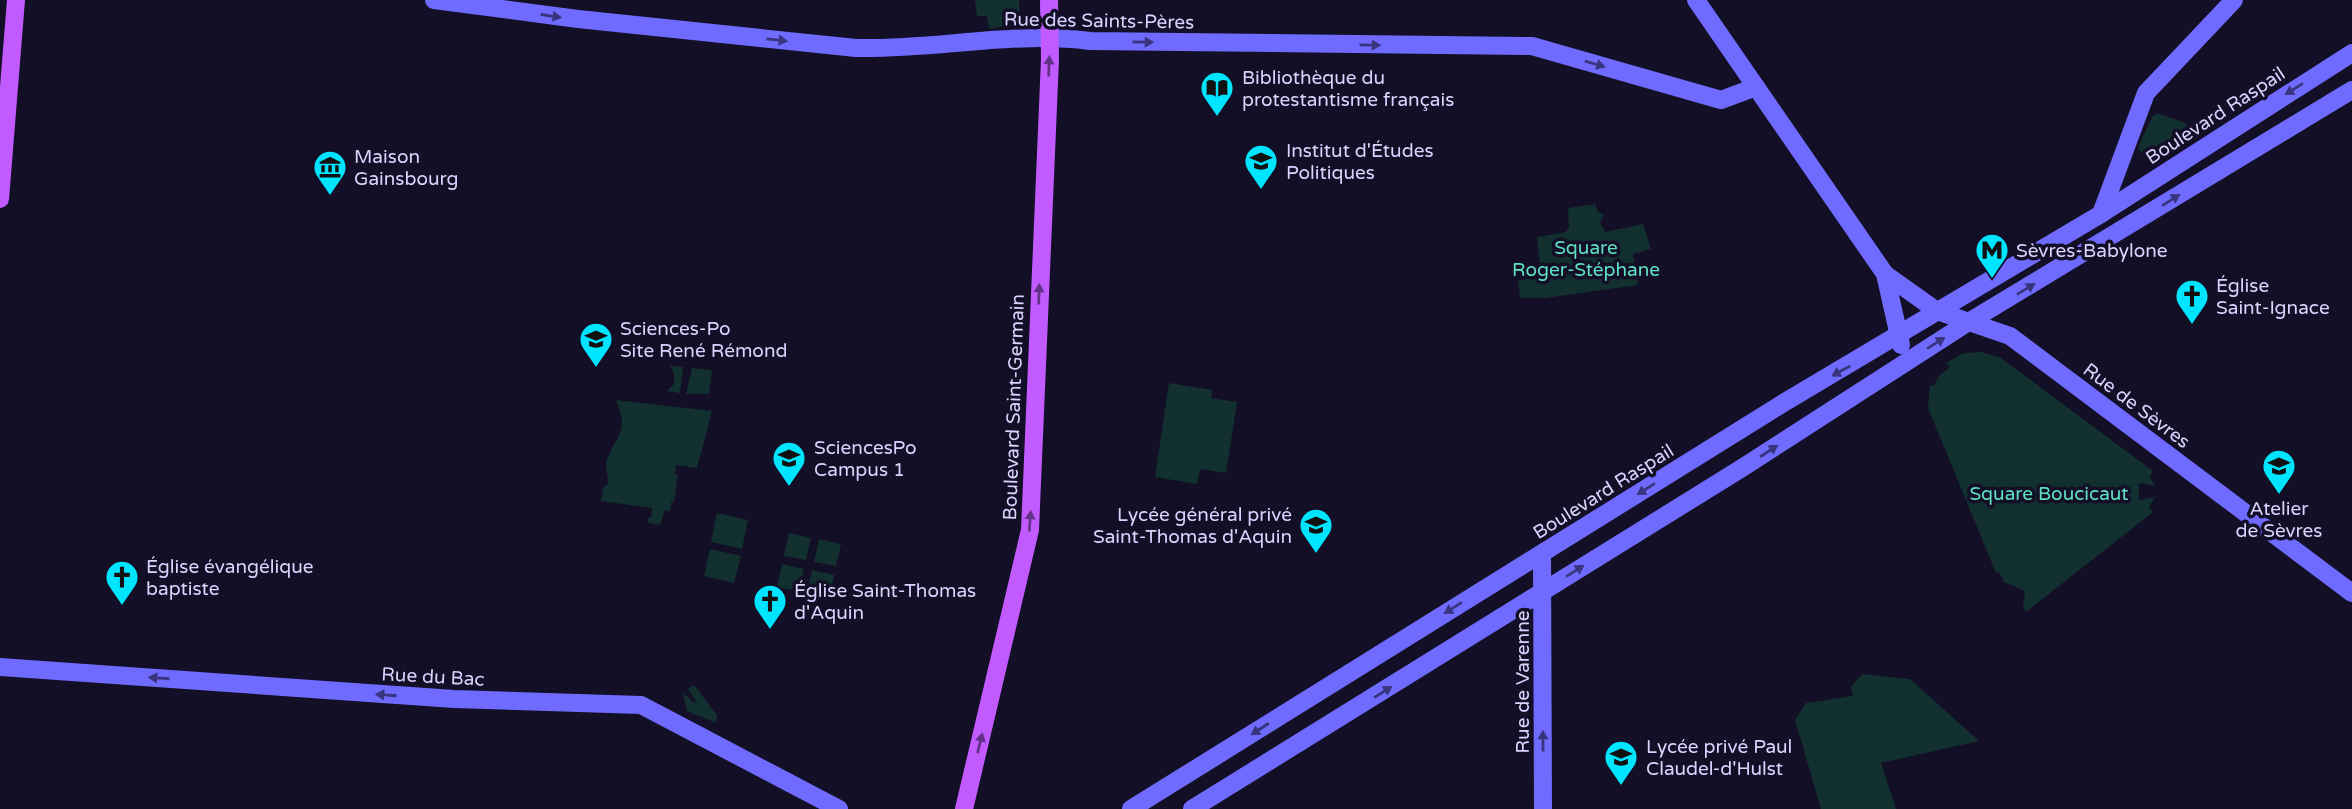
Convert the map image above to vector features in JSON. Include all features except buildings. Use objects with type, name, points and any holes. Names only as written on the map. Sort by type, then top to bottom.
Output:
[{"type":"main road","points":[[0,199],[16,0]]},
{"type":"main road","name":"Rue des Saints-Pères","points":[[434,0],[578,19],[856,48],[888,49],[1050,36],[1103,41],[1532,46],[1721,100],[1756,87]]},
{"type":"main road","name":"Boulevard Saint-Germain","points":[[964,809],[1030,530],[1050,36],[1049,0]]},
{"type":"main road","name":"Rue de Sèvres","points":[[1696,0],[1885,274],[1937,311],[2010,335],[2352,593]]},
{"type":"main road","points":[[2113,236],[2101,214],[2146,93],[2234,0]]},
{"type":"main road","name":"Boulevard Raspail","points":[[1131,809],[1785,402],[2101,214],[2352,53]]},
{"type":"main road","points":[[1192,809],[1742,468],[1967,323],[2352,90]]},
{"type":"main road","name":"Rue de Sèvres","points":[[1885,274],[1905,362]]},
{"type":"main road","name":"Rue de Varenne","points":[[1542,554],[1544,809]]},
{"type":"main road","name":"Rue du Bac","points":[[0,667],[454,699],[641,705],[839,809]]},
{"type":"green space","points":[[975,0],[1019,0],[1020,19],[1015,24],[989,29],[987,16],[977,16]]},
{"type":"green space","points":[[2157,113],[2185,123],[2188,128],[2190,125],[2196,128],[2195,132],[2147,162],[2138,148],[2152,117]]},
{"type":"green space","name":"Square Roger-Stéphane","points":[[1595,204],[1598,212],[1604,215],[1600,222],[1605,232],[1643,224],[1651,249],[1633,254],[1638,285],[1545,298],[1520,298],[1518,280],[1541,277],[1537,237],[1566,232],[1569,227],[1568,208]]},
{"type":"green space","name":"Square Boucicaut","points":[[1982,352],[2001,358],[2153,471],[2150,477],[2155,486],[2139,483],[2139,500],[2155,497],[2149,507],[2153,512],[2026,612],[2023,608],[2025,591],[2004,582],[1999,572],[1996,573],[1928,408],[1930,385],[1934,386],[1938,377],[1950,367],[1946,363],[1964,353]]},
{"type":"green space","points":[[670,366],[683,367],[680,393],[667,391],[674,384],[674,374]]},
{"type":"green space","points":[[692,368],[712,370],[709,394],[686,394]]},
{"type":"green space","points":[[1169,383],[1212,390],[1211,398],[1237,402],[1226,473],[1200,469],[1197,484],[1155,477]]},
{"type":"green space","points":[[616,400],[712,411],[697,468],[676,465],[675,474],[678,475],[674,502],[671,502],[670,511],[665,510],[660,525],[649,523],[647,519],[651,517],[652,508],[601,501],[603,488],[608,484],[607,460],[622,425]]},
{"type":"green space","points":[[717,513],[748,520],[742,549],[711,542]]},
{"type":"green space","points":[[789,533],[811,538],[806,560],[784,556]]},
{"type":"green space","points":[[819,539],[841,544],[836,566],[814,562]]},
{"type":"green space","points":[[710,549],[741,556],[734,583],[704,576]]},
{"type":"green space","points":[[782,564],[804,569],[799,591],[777,587]]},
{"type":"green space","points":[[812,570],[834,575],[829,598],[807,593]]},
{"type":"green space","points":[[1862,674],[1910,679],[1979,741],[1881,763],[1896,809],[1821,809],[1795,720],[1806,703],[1853,696],[1851,687]]},
{"type":"green space","points":[[694,685],[717,715],[716,723],[687,711],[683,692],[694,703],[696,701],[688,689]]},
{"type":"place","name":"Bibliothèque du protestantisme français","points":[[1217,118]]},
{"type":"place","name":"Institut d'Études Politiques","points":[[1261,191]]},
{"type":"place","name":"Maison Gainsbourg","points":[[330,197]]},
{"type":"place","name":"Sèvres-Babylone","points":[[1992,280]]},
{"type":"place","name":"Église Saint-Ignace","points":[[2192,326]]},
{"type":"place","name":"Sciences-Po Site René Rémond","points":[[596,369]]},
{"type":"place","name":"SciencesPo Campus 1","points":[[789,488]]},
{"type":"place","name":"Atelier de Sèvres","points":[[2279,496]]},
{"type":"place","name":"Lycée général privé Saint-Thomas d'Aquin","points":[[1316,555]]},
{"type":"place","name":"Église évangélique baptiste","points":[[122,607]]},
{"type":"place","name":"Église Saint-Thomas d'Aquin","points":[[770,631]]},
{"type":"place","name":"Lycée privé Paul Claudel-d'Hulst","points":[[1621,787]]}]
